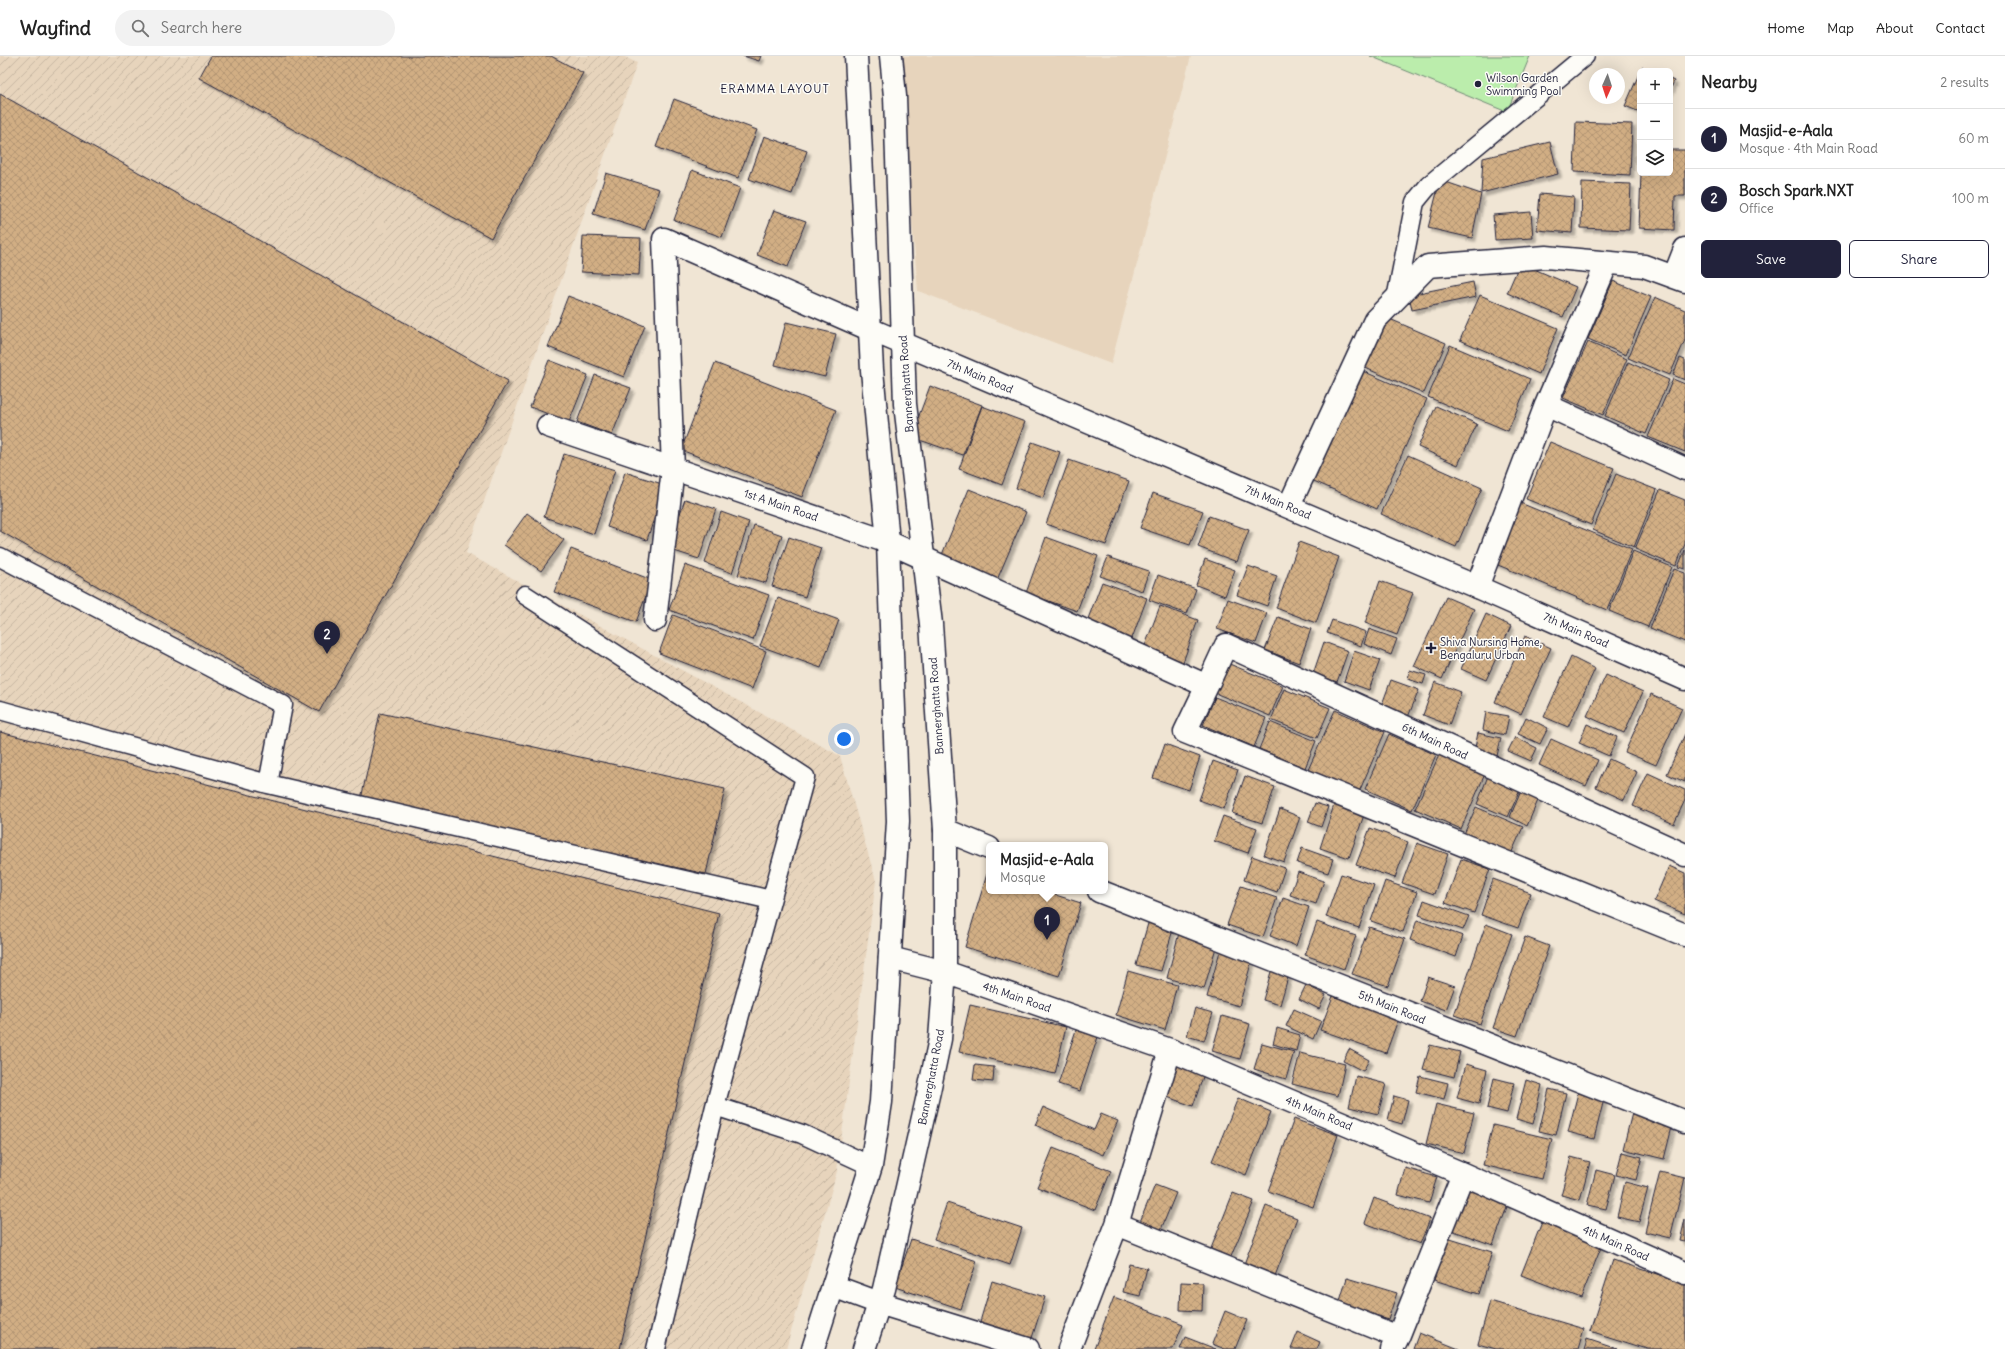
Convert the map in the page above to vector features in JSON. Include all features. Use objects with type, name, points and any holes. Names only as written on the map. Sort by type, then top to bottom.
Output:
[{"type":"street","points":[[813,1349],[871,1166],[881,1102],[898,820],[888,542],[874,399],[869,329],[856,56]]},
{"type":"street","name":"Bannerghatta Road","points":[[864,1349],[879,1303],[940,1039],[945,972],[945,830],[930,624],[905,404],[895,96],[891,56]]},
{"type":"street","name":"7th Main Road","points":[[674,469],[664,239],[903,344],[1289,506],[1477,587],[1685,679]]},
{"type":"street","points":[[1289,506],[1374,320],[1428,266],[1546,257],[1644,266],[1680,279],[1685,249]]},
{"type":"street","points":[[1477,587],[1546,405],[1607,263]]},
{"type":"street","points":[[1546,405],[1685,469]]},
{"type":"street","name":"1st A Main Road","points":[[548,426],[888,542],[1207,686]]},
{"type":"street","points":[[655,620],[674,469]]},
{"type":"street","name":"6th Main Road","points":[[1207,686],[1226,645],[1685,855]]},
{"type":"street","points":[[1207,686],[1185,732],[1685,935]]},
{"type":"street","points":[[945,830],[986,847]]},
{"type":"street","name":"5th Main Road","points":[[1107,894],[1685,1122]]},
{"type":"street","name":"4th Main Road","points":[[890,958],[945,972],[1170,1050],[1463,1174],[1685,1274]]},
{"type":"street","points":[[1069,1349],[1117,1224],[1170,1050]]},
{"type":"street","points":[[1117,1224],[1395,1343],[1463,1174]]},
{"type":"street","points":[[833,1286],[1000,1345],[1028,1349]]},
{"type":"lane","points":[[1396,299],[1415,202],[1429,185],[1585,56]]},
{"type":"lane","points":[[0,557],[283,705],[268,784]]},
{"type":"lane","points":[[525,595],[806,777],[715,1106],[656,1349]]},
{"type":"lane","points":[[0,710],[268,784],[771,900]]},
{"type":"lane","points":[[715,1106],[802,1134],[871,1166]]},
{"type":"shaded area","points":[[0,56],[623,56],[637,63],[466,553],[840,756],[876,881],[837,1171],[786,1349],[0,1349]]},
{"type":"shaded area","points":[[898,56],[1191,56],[1111,364],[918,291]]},
{"type":"green space","name":"Wilson Garden Swimming Pool","points":[[1370,56],[1530,56],[1507,112]]},
{"type":"building","points":[[211,56],[551,56],[583,73],[491,238],[199,78]]},
{"type":"building","points":[[743,56],[761,56],[759,61]]},
{"type":"building","points":[[1637,79],[1637,111],[1625,106]]},
{"type":"building","points":[[0,94],[508,381],[319,712],[0,531]]},
{"type":"building","points":[[674,99],[757,130],[738,178],[656,147]]},
{"type":"building","points":[[1576,122],[1632,124],[1630,175],[1574,172]]},
{"type":"building","points":[[764,136],[807,151],[792,194],[749,179]]},
{"type":"building","points":[[1550,142],[1558,174],[1481,193],[1483,158]]},
{"type":"building","points":[[1673,150],[1685,150],[1685,196],[1675,196],[1674,230],[1639,228],[1641,176],[1673,176]]},
{"type":"building","points":[[692,170],[740,188],[722,237],[674,220]]},
{"type":"building","points":[[606,173],[659,189],[645,230],[593,214]]},
{"type":"building","points":[[1440,180],[1481,194],[1472,238],[1428,228]]},
{"type":"building","points":[[1582,182],[1631,184],[1629,230],[1581,228]]},
{"type":"building","points":[[1540,194],[1574,197],[1572,233],[1537,230]]},
{"type":"building","points":[[774,210],[806,221],[788,267],[757,255]]},
{"type":"building","points":[[1531,212],[1533,238],[1495,240],[1493,215]]},
{"type":"building","points":[[583,236],[641,238],[639,275],[581,272]]},
{"type":"building","points":[[1520,263],[1576,287],[1563,317],[1507,293]]},
{"type":"building","points":[[1613,281],[1651,297],[1626,355],[1588,339]]},
{"type":"building","points":[[1473,282],[1476,297],[1412,310],[1409,295]]},
{"type":"building","points":[[1480,295],[1558,328],[1539,374],[1460,340]]},
{"type":"building","points":[[568,296],[645,326],[624,377],[548,347]]},
{"type":"building","points":[[1655,297],[1685,310],[1685,340],[1670,375],[1628,358]]},
{"type":"building","points":[[1385,317],[1446,343],[1424,393],[1363,367]]},
{"type":"building","points":[[786,322],[836,334],[825,377],[775,365]]},
{"type":"building","points":[[1588,342],[1627,359],[1603,415],[1563,398]]},
{"type":"building","points":[[1450,345],[1530,379],[1508,431],[1428,397]]},
{"type":"building","points":[[1680,358],[1685,360],[1685,380],[1673,375]]},
{"type":"building","points":[[549,360],[588,375],[569,422],[530,407]]},
{"type":"building","points":[[1628,362],[1669,380],[1646,434],[1605,416]]},
{"type":"building","points":[[715,363],[836,410],[802,497],[681,450]]},
{"type":"building","points":[[1356,368],[1427,399],[1377,509],[1307,478]]},
{"type":"building","points":[[595,375],[631,388],[612,435],[577,422]]},
{"type":"building","points":[[1673,379],[1685,384],[1685,452],[1648,437]]},
{"type":"building","points":[[930,386],[982,405],[963,455],[911,437]]},
{"type":"building","points":[[982,406],[1025,422],[1002,485],[959,469]]},
{"type":"building","points":[[1436,406],[1477,424],[1458,465],[1418,447]]},
{"type":"building","points":[[1032,442],[1060,452],[1043,498],[1016,488]]},
{"type":"building","points":[[1550,442],[1614,468],[1591,525],[1526,499]]},
{"type":"building","points":[[564,454],[615,470],[594,534],[544,517]]},
{"type":"building","points":[[1408,455],[1482,488],[1456,547],[1381,514]]},
{"type":"building","points":[[1069,460],[1129,481],[1106,545],[1046,524]]},
{"type":"building","points":[[625,472],[665,485],[647,540],[607,527]]},
{"type":"building","points":[[1616,474],[1657,490],[1634,547],[1593,530]]},
{"type":"building","points":[[969,489],[1026,512],[997,580],[941,557]]},
{"type":"building","points":[[1660,490],[1685,500],[1685,544],[1676,566],[1635,549]]},
{"type":"building","points":[[1153,493],[1203,511],[1190,545],[1140,528]]},
{"type":"building","points":[[685,499],[716,509],[699,559],[668,549]]},
{"type":"building","points":[[1518,502],[1632,549],[1607,610],[1493,563]]},
{"type":"building","points":[[721,512],[749,522],[732,573],[705,563]]},
{"type":"building","points":[[527,513],[564,540],[541,571],[504,545]]},
{"type":"building","points":[[1209,516],[1249,530],[1237,562],[1198,547]]},
{"type":"building","points":[[754,525],[782,535],[766,583],[738,575]]},
{"type":"building","points":[[789,537],[821,548],[805,597],[772,586]]},
{"type":"building","points":[[1046,537],[1098,556],[1077,611],[1026,593]]},
{"type":"building","points":[[1299,542],[1339,557],[1316,623],[1276,608]]},
{"type":"building","points":[[571,549],[652,580],[636,622],[554,592]]},
{"type":"building","points":[[1685,550],[1685,569],[1678,567]]},
{"type":"building","points":[[1633,551],[1672,567],[1648,627],[1609,611]]},
{"type":"building","points":[[1108,557],[1149,571],[1142,591],[1100,576]]},
{"type":"building","points":[[1205,559],[1235,570],[1225,596],[1196,585]]},
{"type":"building","points":[[685,565],[769,595],[753,640],[669,610]]},
{"type":"building","points":[[1248,566],[1277,576],[1267,606],[1237,595]]},
{"type":"building","points":[[1674,569],[1685,573],[1685,642],[1650,628]]},
{"type":"building","points":[[1158,575],[1196,589],[1187,614],[1149,600]]},
{"type":"building","points":[[1380,581],[1413,593],[1397,635],[1365,623]]},
{"type":"building","points":[[1102,582],[1147,598],[1131,641],[1086,624]]},
{"type":"building","points":[[1446,597],[1474,609],[1442,679],[1414,666]]},
{"type":"building","points":[[778,598],[839,620],[821,668],[760,646]]},
{"type":"building","points":[[1228,599],[1267,613],[1256,643],[1217,629]]},
{"type":"building","points":[[1160,606],[1198,620],[1182,665],[1143,651]]},
{"type":"building","points":[[1486,614],[1511,626],[1486,680],[1461,669]]},
{"type":"building","points":[[673,615],[766,651],[752,689],[659,653]]},
{"type":"building","points":[[1278,617],[1311,629],[1299,663],[1265,650]]},
{"type":"building","points":[[1332,620],[1366,632],[1361,646],[1327,633]]},
{"type":"building","points":[[1369,629],[1397,639],[1391,655],[1364,644]]},
{"type":"building","points":[[1525,636],[1551,648],[1521,714],[1495,702]]},
{"type":"building","points":[[1324,642],[1348,651],[1337,682],[1313,674]]},
{"type":"building","points":[[1354,651],[1380,660],[1369,690],[1344,681]]},
{"type":"building","points":[[1571,657],[1595,669],[1568,727],[1544,717]]},
{"type":"building","points":[[1227,663],[1283,686],[1270,716],[1215,693]]},
{"type":"building","points":[[1410,670],[1426,675],[1423,684],[1408,679]]},
{"type":"building","points":[[1606,675],[1643,692],[1624,733],[1587,716]]},
{"type":"building","points":[[1391,680],[1419,690],[1408,717],[1381,707]]},
{"type":"building","points":[[1435,682],[1461,692],[1449,725],[1423,715]]},
{"type":"building","points":[[1284,689],[1330,708],[1317,738],[1271,720]]},
{"type":"building","points":[[1651,694],[1682,708],[1656,765],[1625,752]]},
{"type":"building","points":[[1215,697],[1266,718],[1254,747],[1203,725]]},
{"type":"building","points":[[1335,710],[1385,732],[1359,792],[1308,770]]},
{"type":"building","points":[[1486,712],[1509,716],[1505,735],[1483,730]]},
{"type":"building","points":[[380,713],[725,789],[706,874],[361,799]]},
{"type":"building","points":[[1526,717],[1548,728],[1540,744],[1518,734]]},
{"type":"building","points":[[1270,722],[1316,741],[1305,768],[1259,749]]},
{"type":"building","points":[[1587,724],[1617,737],[1609,756],[1579,743]]},
{"type":"building","points":[[0,732],[719,913],[620,1349],[0,1349]]},
{"type":"building","points":[[1478,733],[1501,738],[1497,756],[1474,752]]},
{"type":"building","points":[[1389,734],[1436,755],[1412,810],[1365,789]]},
{"type":"building","points":[[1685,734],[1685,782],[1667,774]]},
{"type":"building","points":[[1515,737],[1537,748],[1531,761],[1508,751]]},
{"type":"building","points":[[1551,739],[1598,760],[1586,786],[1539,765]]},
{"type":"building","points":[[1165,744],[1200,757],[1189,790],[1153,778]]},
{"type":"building","points":[[1439,755],[1485,774],[1461,829],[1415,809]]},
{"type":"building","points":[[1609,759],[1637,772],[1624,800],[1596,787]]},
{"type":"building","points":[[1213,761],[1238,770],[1224,809],[1199,800]]},
{"type":"building","points":[[1648,773],[1685,790],[1685,800],[1674,824],[1633,806]]},
{"type":"building","points":[[1245,776],[1275,787],[1262,823],[1232,813]]},
{"type":"building","points":[[1488,776],[1520,790],[1508,817],[1477,804]]},
{"type":"building","points":[[1521,791],[1539,798],[1527,826],[1510,817]]},
{"type":"building","points":[[1315,803],[1328,807],[1321,827],[1308,822]]},
{"type":"building","points":[[1334,805],[1364,815],[1349,858],[1320,848]]},
{"type":"building","points":[[1476,807],[1523,827],[1511,854],[1464,834]]},
{"type":"building","points":[[1280,809],[1300,817],[1284,862],[1264,855]]},
{"type":"building","points":[[1223,816],[1257,828],[1248,853],[1214,841]]},
{"type":"building","points":[[1370,828],[1408,842],[1395,878],[1356,865]]},
{"type":"building","points":[[1417,843],[1448,854],[1434,894],[1402,883]]},
{"type":"building","points":[[1302,848],[1333,859],[1328,873],[1297,863]]},
{"type":"building","points":[[1252,856],[1285,868],[1277,892],[1244,880]]},
{"type":"building","points":[[1461,859],[1490,869],[1474,913],[1445,903]]},
{"type":"building","points":[[1669,866],[1685,873],[1685,914],[1654,901]]},
{"type":"building","points":[[1298,872],[1324,881],[1316,904],[1290,895]]},
{"type":"building","points":[[1341,874],[1374,885],[1359,928],[1326,917]]},
{"type":"building","points":[[986,877],[986,894],[1052,894],[1081,903],[1059,976],[965,947]]},
{"type":"building","points":[[1493,879],[1531,893],[1518,928],[1481,915]]},
{"type":"building","points":[[1385,881],[1417,892],[1403,932],[1371,921]]},
{"type":"building","points":[[1241,886],[1277,898],[1263,937],[1227,925]]},
{"type":"building","points":[[1283,898],[1309,907],[1296,946],[1270,936]]},
{"type":"building","points":[[1424,900],[1469,916],[1463,930],[1419,915]]},
{"type":"building","points":[[1149,920],[1174,926],[1161,971],[1136,965]]},
{"type":"building","points":[[1417,920],[1463,936],[1456,957],[1410,940]]},
{"type":"building","points":[[1317,922],[1356,936],[1344,969],[1305,955]]},
{"type":"building","points":[[1486,924],[1512,934],[1480,1024],[1454,1015]]},
{"type":"building","points":[[1369,927],[1405,939],[1388,986],[1352,974]]},
{"type":"building","points":[[1179,933],[1217,944],[1204,989],[1167,978]]},
{"type":"building","points":[[1525,937],[1549,946],[1517,1036],[1493,1028]]},
{"type":"building","points":[[1220,951],[1252,960],[1239,1006],[1207,997]]},
{"type":"building","points":[[1272,968],[1289,974],[1280,1005],[1263,1000]]},
{"type":"building","points":[[1128,971],[1177,985],[1165,1030],[1116,1015]]},
{"type":"building","points":[[1428,977],[1455,986],[1446,1010],[1420,1001]]},
{"type":"building","points":[[1306,985],[1326,995],[1319,1009],[1299,999]]},
{"type":"building","points":[[1333,996],[1398,1020],[1386,1053],[1320,1030]]},
{"type":"building","points":[[970,1005],[1066,1027],[1055,1074],[959,1052]]},
{"type":"building","points":[[1195,1008],[1213,1013],[1204,1041],[1187,1036]]},
{"type":"building","points":[[1294,1009],[1321,1021],[1313,1039],[1286,1026]]},
{"type":"building","points":[[1222,1016],[1250,1024],[1240,1059],[1212,1051]]},
{"type":"building","points":[[1277,1028],[1300,1035],[1296,1051],[1273,1044]]},
{"type":"building","points":[[1076,1030],[1098,1037],[1080,1091],[1058,1084]]},
{"type":"building","points":[[1262,1043],[1294,1052],[1286,1079],[1254,1069]]},
{"type":"building","points":[[1430,1045],[1460,1052],[1454,1077],[1423,1069]]},
{"type":"building","points":[[1349,1049],[1369,1060],[1363,1071],[1343,1061]]},
{"type":"building","points":[[1300,1053],[1345,1064],[1338,1096],[1292,1084]]},
{"type":"building","points":[[1178,1064],[1204,1074],[1193,1106],[1167,1097]]},
{"type":"building","points":[[1466,1064],[1487,1070],[1479,1104],[1457,1098]]},
{"type":"building","points":[[975,1065],[994,1067],[993,1082],[973,1080]]},
{"type":"building","points":[[1356,1076],[1386,1084],[1378,1114],[1349,1107]]},
{"type":"building","points":[[1420,1076],[1448,1083],[1444,1099],[1416,1092]]},
{"type":"building","points":[[1494,1078],[1514,1083],[1507,1113],[1487,1108]]},
{"type":"building","points":[[1526,1080],[1542,1085],[1533,1124],[1516,1119]]},
{"type":"building","points":[[1549,1089],[1566,1093],[1556,1135],[1539,1131]]},
{"type":"building","points":[[1578,1093],[1604,1099],[1594,1139],[1568,1132]]},
{"type":"building","points":[[1394,1096],[1408,1100],[1402,1124],[1388,1120]]},
{"type":"building","points":[[1238,1098],[1271,1112],[1246,1175],[1212,1161]]},
{"type":"building","points":[[1436,1104],[1474,1113],[1464,1153],[1426,1144]]},
{"type":"building","points":[[1043,1107],[1094,1130],[1101,1114],[1118,1121],[1103,1155],[1035,1125]]},
{"type":"building","points":[[1632,1113],[1673,1123],[1664,1159],[1623,1149]]},
{"type":"building","points":[[1294,1119],[1338,1135],[1313,1207],[1268,1191]]},
{"type":"building","points":[[1493,1125],[1552,1139],[1542,1179],[1483,1165]]},
{"type":"building","points":[[1053,1148],[1111,1171],[1095,1210],[1037,1187]]},
{"type":"building","points":[[1622,1152],[1642,1157],[1636,1180],[1616,1175]]},
{"type":"building","points":[[1571,1157],[1590,1162],[1580,1200],[1561,1195]]},
{"type":"building","points":[[1405,1168],[1437,1177],[1429,1203],[1398,1195]]},
{"type":"building","points":[[1596,1170],[1615,1175],[1606,1209],[1587,1205]]},
{"type":"building","points":[[1660,1172],[1685,1178],[1670,1238],[1645,1232]]},
{"type":"building","points":[[1625,1182],[1648,1188],[1639,1222],[1617,1217]]},
{"type":"building","points":[[1155,1185],[1176,1193],[1160,1232],[1139,1224]]},
{"type":"building","points":[[1466,1189],[1508,1204],[1493,1245],[1451,1230]]},
{"type":"building","points":[[1233,1193],[1254,1201],[1230,1259],[1210,1251]]},
{"type":"building","points":[[1374,1198],[1430,1219],[1420,1244],[1365,1223]]},
{"type":"building","points":[[947,1203],[1022,1228],[1010,1265],[934,1239]]},
{"type":"building","points":[[1266,1206],[1297,1218],[1275,1276],[1244,1264]]},
{"type":"building","points":[[1685,1219],[1685,1242],[1680,1241]]},
{"type":"building","points":[[1542,1222],[1602,1245],[1581,1298],[1521,1275]]},
{"type":"building","points":[[1447,1238],[1492,1252],[1479,1294],[1434,1280]]},
{"type":"building","points":[[911,1239],[977,1261],[961,1309],[895,1287]]},
{"type":"building","points":[[1613,1260],[1685,1283],[1685,1349],[1647,1349],[1590,1331]]},
{"type":"building","points":[[1129,1264],[1147,1268],[1140,1296],[1123,1292]]},
{"type":"building","points":[[1347,1278],[1397,1293],[1388,1319],[1339,1304]]},
{"type":"building","points":[[992,1281],[1045,1297],[1031,1341],[979,1325]]},
{"type":"building","points":[[1181,1282],[1203,1283],[1202,1311],[1180,1310]]},
{"type":"building","points":[[1114,1297],[1183,1324],[1173,1349],[1094,1349]]},
{"type":"building","points":[[1490,1301],[1584,1329],[1578,1349],[1496,1349],[1478,1344]]},
{"type":"building","points":[[1225,1311],[1247,1320],[1235,1349],[1225,1349],[1212,1344]]},
{"type":"building","points":[[1298,1332],[1320,1342],[1317,1349],[1291,1349]]},
{"type":"building","points":[[1419,1333],[1459,1349],[1413,1349]]},
{"type":"building","points":[[1185,1337],[1216,1349],[1180,1349]]},
{"type":"building","points":[[1587,1339],[1617,1349],[1584,1349]]},
{"type":"place","name":"Wilson Garden Swimming Pool","points":[[1478,84]]},
{"type":"place","name":"Shiva Nursing Home, Bengaluru Urban","points":[[1431,648]]},
{"type":"place","name":"Bosch Spark.NXT","points":[[327,654]]},
{"type":"place","name":"Masjid-e-Aala","points":[[1047,940]]},
{"type":"district","name":"ERAMMA LAYOUT","points":[[775,88]]}]
